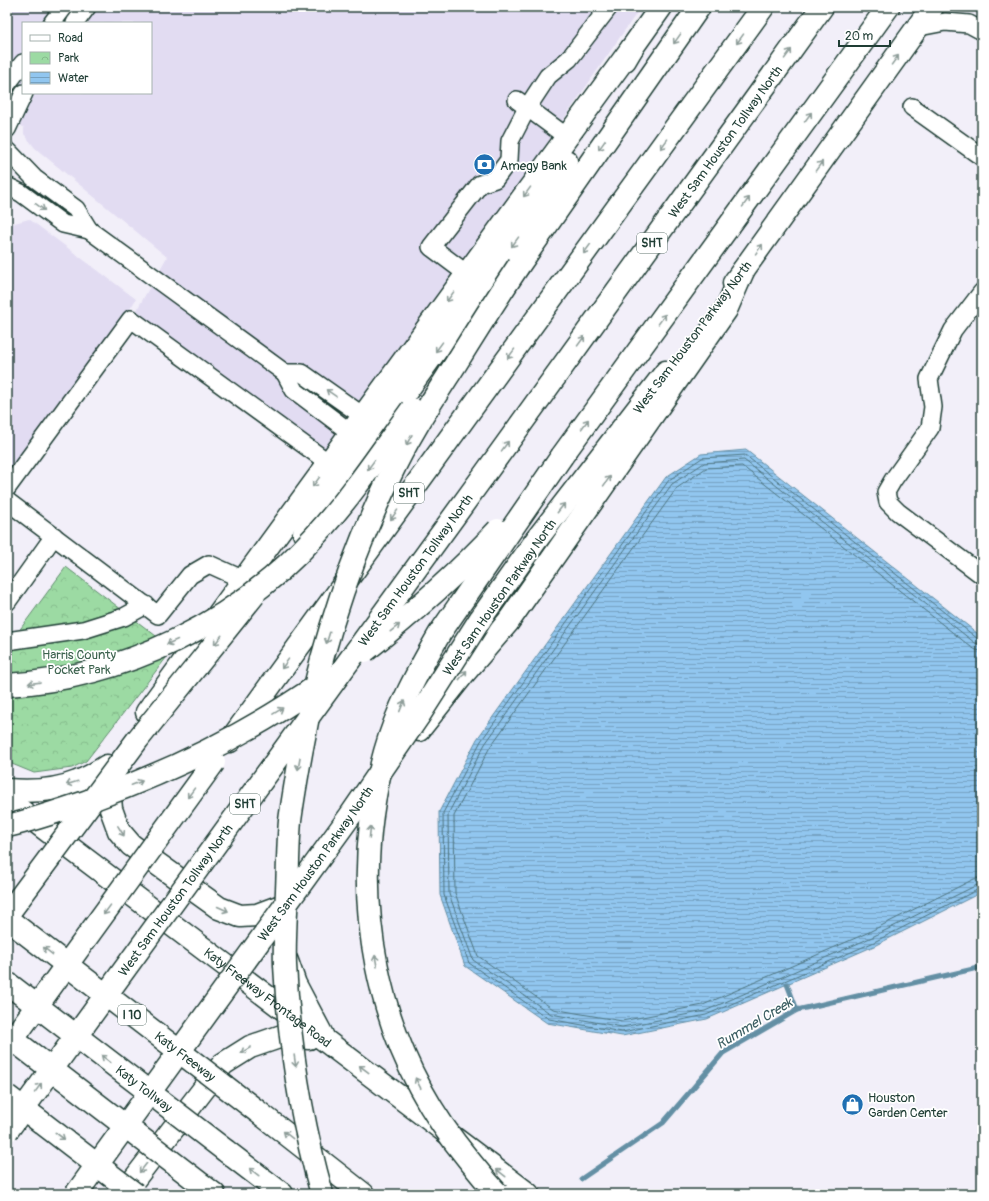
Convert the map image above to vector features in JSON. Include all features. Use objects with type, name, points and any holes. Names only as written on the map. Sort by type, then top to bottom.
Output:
[{"type":"main road","points":[[7,904],[661,7]]},
{"type":"main road","points":[[7,685],[52,680],[111,667],[177,640],[231,609],[274,576],[315,537],[363,476],[519,265],[699,7]]},
{"type":"main road","name":"SHT","points":[[7,1047],[763,7]]},
{"type":"main road","name":"West Sam Houston Tollway North","points":[[7,1131],[482,478],[822,7]]},
{"type":"main road","points":[[498,1194],[457,1146],[436,1117],[404,1054],[382,993],[371,928],[368,900],[368,866],[370,830],[375,796],[386,751],[397,718],[409,690],[422,663],[440,633],[562,456],[888,7]]},
{"type":"main road","name":"West Sam Houston Parkway North","points":[[76,1194],[350,816],[418,717],[480,618],[537,539],[743,272],[932,7]]},
{"type":"main road","points":[[7,915],[138,739],[304,533],[526,226],[632,48]]},
{"type":"main road","points":[[322,1194],[297,1078],[289,1016],[285,964],[290,822],[308,717],[322,657],[339,601],[356,553],[390,474],[436,393],[519,265]]},
{"type":"main road","points":[[69,1194],[230,968],[281,906],[465,672],[508,622],[726,310],[743,272]]},
{"type":"main road","points":[[7,826],[58,811],[170,769],[259,723],[296,700],[345,666],[422,605],[473,557],[519,508],[562,456]]},
{"type":"main road","points":[[108,766],[111,809],[119,831],[131,845],[219,908],[240,916],[257,915],[281,906]]},
{"type":"main road","points":[[7,790],[27,791],[55,788],[78,782],[108,766]]},
{"type":"main road","name":"Katy Freeway Frontage Road","points":[[7,800],[528,1194]]},
{"type":"main road","points":[[281,906],[283,947],[295,984],[324,1039]]},
{"type":"main road","name":"Katy Freeway","points":[[7,919],[257,1111],[362,1194]]},
{"type":"main road","name":"Katy Tollway","points":[[7,983],[282,1194]]},
{"type":"main road","points":[[7,1035],[208,1189]]},
{"type":"main road","points":[[123,1194],[223,1064],[250,1047],[282,1036],[324,1039]]},
{"type":"main road","points":[[7,1096],[135,1194]]},
{"type":"street","points":[[53,22],[64,7]]},
{"type":"street","points":[[76,22],[88,7]]},
{"type":"street","points":[[467,274],[431,247],[480,184],[495,179],[508,160],[510,140],[522,104],[548,76],[569,59],[609,7]]},
{"type":"street","points":[[919,27],[945,22],[969,24],[982,31]]},
{"type":"street","points":[[7,84],[22,64]]},
{"type":"street","points":[[24,94],[7,129],[9,140],[7,152],[34,178],[76,209],[89,230],[285,373],[302,373],[357,424]]},
{"type":"street","points":[[522,104],[567,137]]},
{"type":"street","points":[[912,107],[982,157]]},
{"type":"street","points":[[7,186],[21,193],[63,224],[89,230]]},
{"type":"street","points":[[982,292],[953,330],[928,379],[933,407],[930,428],[886,492],[888,502],[898,512],[982,575]]},
{"type":"street","points":[[7,488],[131,320],[329,463]]},
{"type":"street","points":[[7,501],[158,614],[190,575],[209,564],[244,580]]},
{"type":"street","points":[[7,602],[54,536]]},
{"type":"street","points":[[7,641],[83,630],[124,617],[146,605]]},
{"type":"shaded area","points":[[7,7],[641,7],[476,247],[325,451],[135,313],[167,257],[35,148],[24,134],[24,128],[7,114]]},
{"type":"shaded area","points":[[29,219],[136,299],[126,316],[7,476],[7,227],[8,225]]},
{"type":"green space","name":"Harris County Pocket Park","points":[[66,567],[173,649],[86,761],[72,768],[34,773],[7,761],[7,647]]},
{"type":"water","points":[[746,450],[982,637],[982,892],[874,946],[707,1019],[622,1036],[547,1023],[465,966],[440,895],[439,812],[477,739],[666,477],[701,454]]},
{"type":"waterway","name":"Rummel Creek","points":[[581,1179],[663,1123],[723,1053],[797,1010],[982,967]]},
{"type":"waterway","points":[[787,984],[797,1010]]},
{"type":"place","name":"Amegy Bank","points":[[484,165]]},
{"type":"place","name":"Houston Garden Center","points":[[852,1104]]}]
